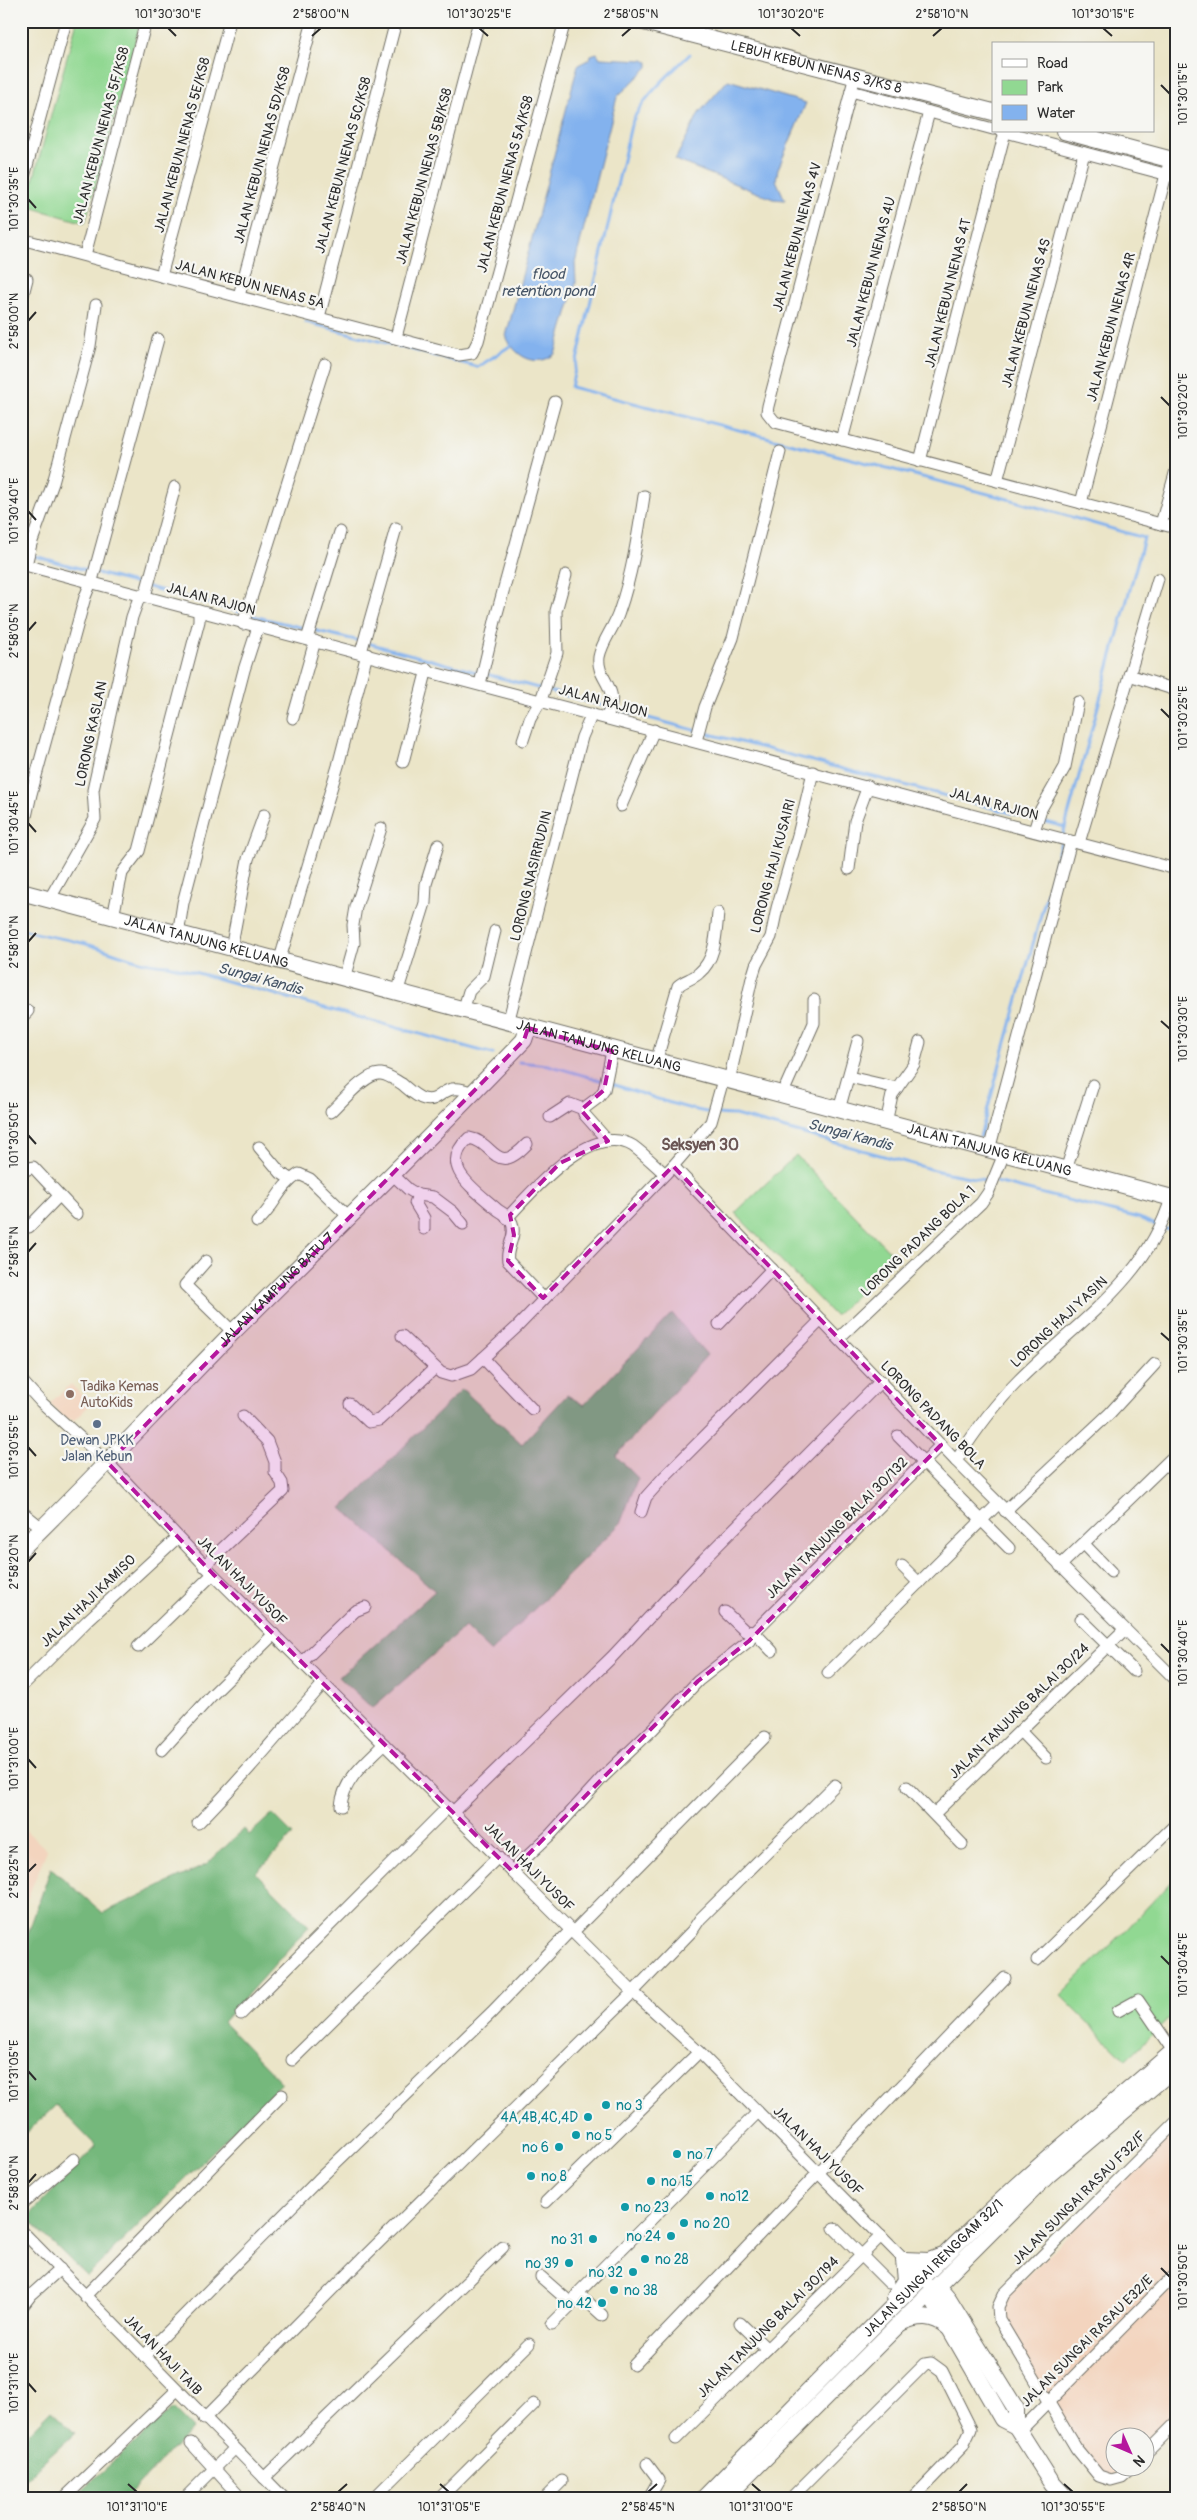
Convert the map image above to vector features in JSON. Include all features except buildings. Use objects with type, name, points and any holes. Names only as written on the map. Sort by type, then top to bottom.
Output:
[{"type":"main road","name":"LEBUH KEBUN NENAS 3/KS 8","points":[[640,21],[853,83],[992,112]]},
{"type":"main road","points":[[1067,132],[1172,168]]},
{"type":"main road","name":"JALAN TANJUNG KELUANG","points":[[21,892],[53,893],[114,911],[178,934],[231,949],[279,962],[346,973],[397,993],[1173,1199]]},
{"type":"main road","name":"JALAN KAMPUNG BATU 7","points":[[21,1549],[108,1463],[233,1332],[350,1218],[473,1093],[524,1040],[528,1028]]},
{"type":"main road","name":"JALAN SUNGAI RENGGAM 32/1","points":[[724,2499],[896,2325],[928,2283],[946,2254],[1048,2158],[1175,2056]]},
{"type":"main road","name":"JALAN SUNGAI RENGGAM 32/1","points":[[703,2499],[827,2375],[928,2283],[965,2256],[1046,2176],[1175,2056]]},
{"type":"main road","points":[[827,2375],[832,2361],[900,2292],[906,2280],[904,2260],[930,2261],[946,2254]]},
{"type":"main road","points":[[896,2325],[908,2319],[929,2317],[955,2324],[953,2290],[955,2276],[965,2256]]},
{"type":"main road","name":"JALAN SUNGAI RENGGAM 32/1","points":[[928,2283],[942,2292],[955,2324],[1002,2419],[1018,2428],[1052,2484],[1067,2499]]},
{"type":"street","points":[[21,188],[66,21]]},
{"type":"street","name":"JALAN KEBUN NENAS 5F/KS8","points":[[85,255],[146,21]]},
{"type":"street","name":"JALAN KEBUN NENAS 5E/KS8","points":[[161,276],[230,21]]},
{"type":"street","name":"JALAN KEBUN NENAS 5D/KS8","points":[[239,296],[313,21]]},
{"type":"street","name":"JALAN KEBUN NENAS 5C/KS8","points":[[318,317],[396,21]]},
{"type":"street","name":"JALAN KEBUN NENAS 5B/KS8","points":[[396,338],[480,21]]},
{"type":"street","name":"JALAN KEBUN NENAS 5A/KS8","points":[[472,353],[478,341],[565,21]]},
{"type":"street","points":[[853,83],[929,112],[992,129]]},
{"type":"street","name":"JALAN KEBUN NENAS 4V","points":[[842,440],[775,422],[767,412],[853,83]]},
{"type":"street","name":"JALAN KEBUN NENAS 4U","points":[[842,440],[929,112]]},
{"type":"street","points":[[1004,132],[1084,153],[1172,168]]},
{"type":"street","name":"JALAN KEBUN NENAS 4T","points":[[920,461],[1004,132]]},
{"type":"street","name":"JALAN KEBUN NENAS 4S","points":[[997,481],[1084,153]]},
{"type":"street","name":"JALAN KEBUN NENAS 4R","points":[[1081,503],[1172,168]]},
{"type":"street","name":"JALAN KEBUN NENAS 5A","points":[[21,239],[459,355],[472,353]]},
{"type":"street","points":[[21,302],[27,279]]},
{"type":"street","points":[[25,563],[53,483],[90,346],[96,305]]},
{"type":"street","points":[[21,839],[31,794],[158,339]]},
{"type":"street","points":[[245,616],[325,364]]},
{"type":"street","points":[[481,677],[555,402]]},
{"type":"street","points":[[842,440],[1176,528]]},
{"type":"street","points":[[697,739],[699,724],[733,638],[780,452]]},
{"type":"street","points":[[1161,524],[1176,470]]},
{"type":"street","name":"LORONG KASLAN","points":[[53,893],[95,819],[93,790],[132,617],[144,593],[175,487]]},
{"type":"street","points":[[607,716],[612,702],[611,688],[598,663],[601,650],[619,613],[634,558],[644,496]]},
{"type":"street","points":[[279,962],[335,775],[364,647],[396,528]]},
{"type":"street","points":[[293,718],[311,640],[340,532]]},
{"type":"street","name":"JALAN RAJION","points":[[25,563],[90,583],[144,593],[199,616],[245,616],[258,627],[311,640],[364,647],[425,676],[481,677],[542,698],[590,719],[607,716],[654,730],[697,739],[813,774],[868,786],[1035,829],[1176,869]]},
{"type":"street","points":[[523,740],[542,698],[557,653],[556,611],[566,575]]},
{"type":"street","name":"LORONG PADANG BOLA 1","points":[[840,1338],[981,1203],[988,1193],[996,1174],[996,1152],[1070,840],[1086,819],[1158,580]]},
{"type":"street","points":[[114,911],[122,873],[139,850],[199,616]]},
{"type":"street","points":[[178,934],[183,903],[244,670],[258,627]]},
{"type":"street","points":[[1129,675],[1176,690]]},
{"type":"street","points":[[403,762],[425,676]]},
{"type":"street","points":[[1035,829],[1041,809],[1064,767],[1078,702]]},
{"type":"street","name":"LORONG NASIRRUDIN","points":[[508,1023],[582,737],[590,719]]},
{"type":"street","points":[[621,806],[654,730]]},
{"type":"street","name":"LORONG HAJI KUSAIRI","points":[[669,1170],[712,1122],[718,1099],[726,1080],[752,978],[759,958],[771,937],[776,908],[813,774]]},
{"type":"street","points":[[849,868],[855,821],[868,786]]},
{"type":"street","points":[[231,949],[248,858],[264,815]]},
{"type":"street","points":[[346,973],[354,942],[353,925],[356,907],[381,828]]},
{"type":"street","points":[[397,993],[425,903],[426,884],[438,845]]},
{"type":"street","points":[[656,1062],[678,986],[685,979],[698,974],[714,948],[718,913]]},
{"type":"street","points":[[463,1011],[469,991],[484,976],[495,931]]},
{"type":"street","points":[[782,1095],[814,1023],[814,1000]]},
{"type":"street","points":[[839,1110],[858,1041]]},
{"type":"street","points":[[886,1123],[892,1095],[914,1064],[920,1042]]},
{"type":"street","points":[[583,1109],[599,1097],[604,1090],[612,1050]]},
{"type":"street","points":[[331,1112],[370,1076],[379,1074],[388,1076],[424,1099],[432,1099],[449,1088],[461,1088],[473,1093]]},
{"type":"street","points":[[849,1077],[897,1088]]},
{"type":"street","points":[[1066,1170],[1093,1085]]},
{"type":"street","points":[[550,1116],[570,1104],[583,1109]]},
{"type":"street","points":[[507,1218],[560,1163],[608,1141],[584,1114],[583,1109]]},
{"type":"street","points":[[527,1144],[518,1154],[503,1159],[497,1158],[477,1141],[469,1138],[459,1147],[455,1160],[461,1176],[512,1222],[514,1235],[508,1251],[508,1261],[543,1298]]},
{"type":"street","name":"LORONG PADANG BOLA","points":[[608,1141],[633,1146],[669,1170],[772,1269],[956,1461],[1176,1680]]},
{"type":"street","points":[[259,1147],[281,1173],[290,1179]]},
{"type":"street","points":[[21,1172],[34,1167],[77,1214]]},
{"type":"street","points":[[402,1336],[441,1373],[451,1376],[462,1374],[483,1358],[669,1170]]},
{"type":"street","points":[[257,1222],[264,1216],[280,1189],[290,1179],[299,1174],[310,1179],[350,1218]]},
{"type":"street","points":[[393,1175],[408,1189],[418,1195],[433,1197],[453,1212],[464,1224]]},
{"type":"street","points":[[418,1195],[416,1203],[424,1218],[424,1228]]},
{"type":"street","points":[[30,1227],[60,1196]]},
{"type":"street","name":"LORONG HAJI YASIN","points":[[956,1461],[994,1406],[1020,1378],[1112,1294],[1157,1237],[1173,1199]]},
{"type":"street","points":[[206,1261],[185,1286],[233,1332]]},
{"type":"street","points":[[719,1324],[772,1269]]},
{"type":"street","points":[[641,1512],[646,1497],[664,1477],[821,1320]]},
{"type":"street","points":[[483,1358],[532,1409]]},
{"type":"street","points":[[828,1673],[982,1520],[1002,1507],[1110,1413],[1155,1364]]},
{"type":"street","points":[[350,1404],[368,1422],[379,1420],[434,1368]]},
{"type":"street","name":"JALAN HAJI YUSOF","points":[[21,1380],[108,1463],[204,1566],[512,1870],[632,1992],[698,2052],[928,2283]]},
{"type":"street","points":[[241,2014],[451,1810],[612,1658],[704,1559],[881,1381]]},
{"type":"street","points":[[204,1566],[283,1491],[282,1483],[275,1472],[275,1462],[267,1441],[242,1416]]},
{"type":"street","points":[[898,1436],[1010,1548]]},
{"type":"street","name":"JALAN TANJUNG BALAI 30/132","points":[[512,1870],[550,1834],[603,1776],[653,1729],[698,1681],[742,1647],[754,1632],[941,1445]]},
{"type":"street","points":[[1060,1566],[1176,1454]]},
{"type":"street","points":[[21,1511],[42,1528]]},
{"type":"street","name":"JALAN HAJI KAMISO","points":[[21,1687],[88,1620],[177,1538]]},
{"type":"street","points":[[1084,1544],[1111,1572]]},
{"type":"street","points":[[902,1566],[918,1583]]},
{"type":"street","points":[[138,1647],[213,1574]]},
{"type":"street","points":[[302,1662],[355,1611],[365,1607]]},
{"type":"street","points":[[725,1612],[745,1631],[754,1632],[772,1651]]},
{"type":"street","points":[[1081,1619],[1134,1671]]},
{"type":"street","name":"JALAN TANJUNG BALAI 30/24","points":[[934,1814],[1124,1630]]},
{"type":"street","points":[[162,1750],[213,1694],[274,1634]]},
{"type":"street","points":[[198,1823],[245,1776],[268,1746],[323,1684]]},
{"type":"street","points":[[1020,1731],[1046,1758]]},
{"type":"street","points":[[144,2356],[318,2180],[492,2012],[766,1738]]},
{"type":"street","points":[[341,1806],[342,1794],[355,1774],[384,1744]]},
{"type":"street","points":[[204,2419],[366,2255],[632,1992],[692,1931],[700,1919],[835,1785]]},
{"type":"street","points":[[906,1787],[962,1844]]},
{"type":"street","points":[[692,1931],[708,1920],[824,1806]]},
{"type":"street","points":[[1037,1960],[1176,1824]]},
{"type":"street","points":[[292,2060],[498,1857]]},
{"type":"street","points":[[634,2365],[1005,1978]]},
{"type":"street","points":[[1118,2011],[1138,2000],[1175,2056]]},
{"type":"street","points":[[546,2202],[698,2052]]},
{"type":"street","points":[[85,2296],[282,2096]]},
{"type":"street","points":[[552,2324],[572,2304],[578,2293],[758,2112]]},
{"type":"street","name":"JALAN SUNGAI RASAU F32/F","points":[[1048,2401],[999,2319],[998,2307],[1004,2294],[1176,2122]]},
{"type":"street","points":[[21,2205],[74,2159]]},
{"type":"street","points":[[834,2228],[890,2282]]},
{"type":"street","name":"JALAN HAJI TAIB","points":[[21,2230],[204,2419],[285,2499]]},
{"type":"street","name":"JALAN TANJUNG BALAI 30/194","points":[[676,2439],[881,2236]]},
{"type":"street","points":[[264,2478],[503,2247]]},
{"type":"street","points":[[21,2308],[31,2295],[60,2269]]},
{"type":"street","name":"JALAN SUNGAI RASAU E32/E","points":[[1018,2428],[1048,2401],[1176,2273]]},
{"type":"street","points":[[541,2277],[572,2304]]},
{"type":"street","points":[[578,2293],[602,2315]]},
{"type":"street","points":[[740,2323],[767,2349]]},
{"type":"street","points":[[372,2499],[529,2344]]},
{"type":"street","points":[[790,2499],[925,2364],[931,2363],[942,2371],[971,2429],[963,2446],[912,2499]]},
{"type":"street","points":[[63,2499],[177,2390]]},
{"type":"street","points":[[1048,2401],[1076,2448],[1099,2476],[1104,2478]]},
{"type":"street","points":[[440,2499],[534,2404]]},
{"type":"street","points":[[1154,2445],[1176,2423]]},
{"type":"street","points":[[191,2443],[238,2496]]},
{"type":"street","points":[[184,2499],[234,2449]]},
{"type":"street","points":[[647,2464],[659,2480],[651,2494],[653,2499]]},
{"type":"street","points":[[1105,2478],[1111,2480],[1118,2478]]},
{"type":"street","points":[[544,2499],[562,2481]]},
{"type":"highlighted area","points":[[528,1028],[612,1051],[604,1090],[581,1110],[608,1141],[560,1163],[510,1215],[514,1235],[508,1261],[543,1298],[673,1166],[941,1445],[749,1641],[698,1681],[512,1871],[213,1574],[108,1463],[524,1040]]},
{"type":"shaded area","name":"Tadika Kemas AutoKids","points":[[71,1384],[90,1405],[73,1421],[70,1418],[67,1421],[50,1403]]},
{"type":"shaded area","points":[[21,1826],[47,1850],[21,1914]]},
{"type":"shaded area","points":[[1176,2127],[1176,2419],[1154,2441],[1154,2428],[1104,2428],[1104,2474],[1102,2474],[1080,2449],[1003,2320],[1001,2308],[1008,2295]]},
{"type":"green space","points":[[77,21],[141,21],[85,223],[26,206]]},
{"type":"green space","points":[[796,1155],[895,1257],[835,1316],[735,1213]]},
{"type":"green space","points":[[672,1313],[707,1355],[616,1456],[638,1478],[620,1524],[491,1652],[465,1627],[372,1708],[339,1677],[435,1591],[342,1508],[462,1389],[522,1444],[567,1395],[584,1405]]},
{"type":"green space","points":[[272,1814],[293,1835],[256,1873],[309,1926],[223,2022],[282,2083],[87,2276],[27,2218],[96,2146],[56,2105],[21,2138],[21,1946],[25,1942],[51,1868],[103,1913],[206,1865],[244,1829],[249,1835]]},
{"type":"green space","points":[[1176,1876],[1176,2012],[1126,2060],[1060,1995],[1128,1928]]},
{"type":"green space","points":[[173,2408],[193,2428],[125,2499],[72,2499]]},
{"type":"green space","points":[[51,2411],[75,2433],[21,2483],[21,2441]]},
{"type":"water","name":"flood retention pond","points":[[597,53],[600,58],[644,60],[648,62],[648,67],[617,97],[575,263],[576,283],[555,354],[548,358],[533,360],[526,358],[514,349],[506,336],[578,65],[590,59],[591,55]]},
{"type":"water","points":[[728,80],[806,103],[778,169],[776,180],[785,200],[773,199],[675,160],[699,113]]},
{"type":"waterway","points":[[717,26],[721,21]]},
{"type":"waterway","points":[[614,709],[1065,827],[1144,538],[1012,500],[571,387],[631,125],[649,96],[690,54]]},
{"type":"waterway","points":[[306,322],[478,367],[513,344]]},
{"type":"waterway","points":[[31,555],[262,618],[364,642],[480,673]]},
{"type":"waterway","points":[[486,674],[608,707]]},
{"type":"waterway","points":[[980,1137],[1065,827]]},
{"type":"waterway","name":"Sungai Kandis","points":[[21,928],[42,935],[71,940],[145,962],[168,965],[493,1054]]},
{"type":"waterway","name":"Sungai Kandis","points":[[519,1062],[548,1065],[603,1081]]},
{"type":"waterway","name":"Sungai Kandis","points":[[609,1083],[689,1108],[705,1112],[735,1115],[938,1171],[990,1181]]},
{"type":"waterway","name":"Sungai Kandis","points":[[996,1182],[1139,1218],[1165,1229],[1176,1230]]},
{"type":"place","name":"Tadika Kemas AutoKids","points":[[70,1394]]},
{"type":"place","name":"Dewan JPKK Jalan Kebun","points":[[97,1424]]},
{"type":"place","name":"no 3","points":[[606,2105]]},
{"type":"place","name":"4A,4B,4C,4D","points":[[588,2117]]},
{"type":"place","name":"no 5","points":[[576,2135]]},
{"type":"place","name":"no 6","points":[[559,2147]]},
{"type":"place","name":"no 7","points":[[677,2154]]},
{"type":"place","name":"no 8","points":[[531,2176]]},
{"type":"place","name":"no 15","points":[[651,2181]]},
{"type":"place","name":"no12","points":[[710,2196]]},
{"type":"place","name":"no 23","points":[[625,2207]]},
{"type":"place","name":"no 20","points":[[684,2223]]},
{"type":"place","name":"no 24","points":[[671,2236]]},
{"type":"place","name":"no 31","points":[[593,2239]]},
{"type":"place","name":"no 28","points":[[645,2259]]},
{"type":"place","name":"no 39","points":[[569,2263]]},
{"type":"place","name":"no 32","points":[[633,2272]]},
{"type":"place","name":"no 38","points":[[614,2290]]},
{"type":"place","name":"no 42","points":[[602,2303]]},
{"type":"district","name":"Seksyen 30","points":[[700,1145]]}]
